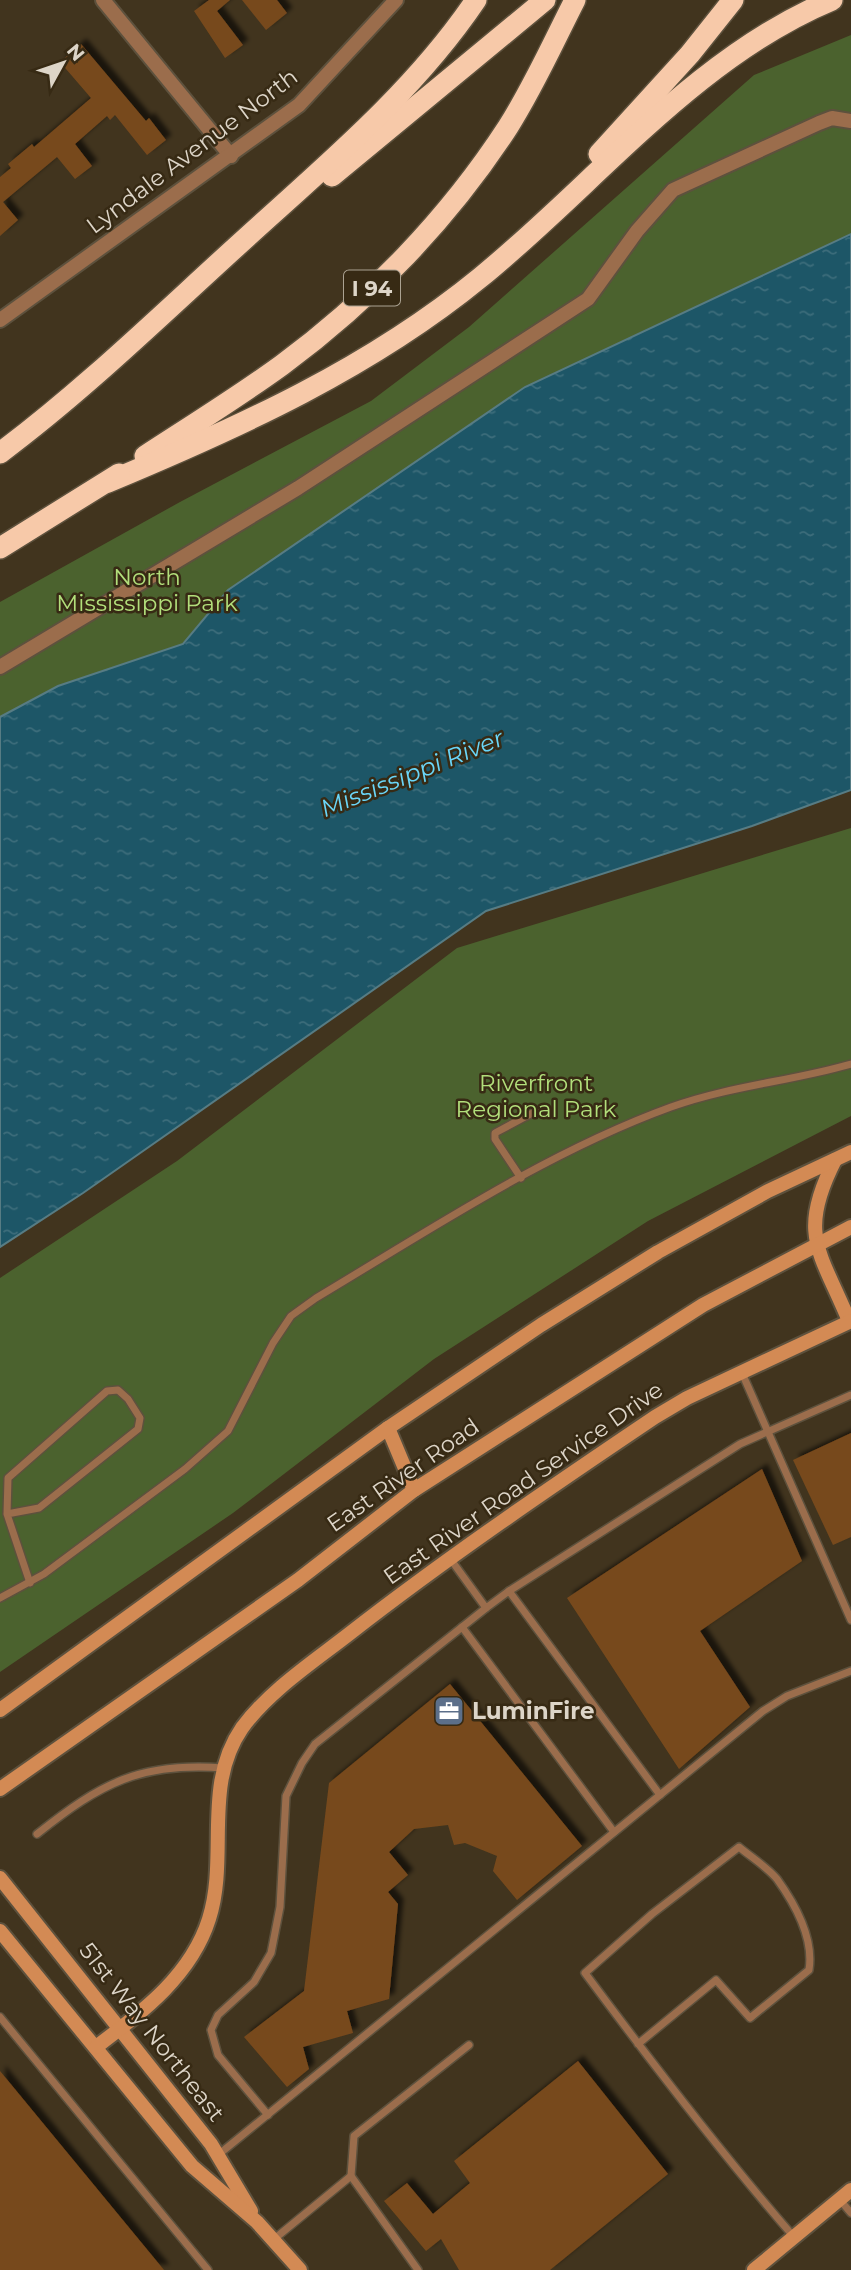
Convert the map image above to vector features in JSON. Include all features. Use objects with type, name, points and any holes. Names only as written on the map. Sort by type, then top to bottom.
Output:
[{"type":"highway","points":[[0,453],[63,403],[377,116],[446,39],[476,0]]},
{"type":"highway","points":[[164,312],[545,0]]},
{"type":"highway","name":"I 94","points":[[0,548],[108,482],[285,363],[382,279],[446,212],[496,145],[542,71],[575,0]]},
{"type":"highway","points":[[332,376],[457,286],[531,224],[676,70],[733,0]]},
{"type":"highway","points":[[108,482],[203,443],[391,345],[528,238],[659,114],[785,23],[832,0]]},
{"type":"street","points":[[103,0],[231,156]]},
{"type":"street","name":"Lyndale Avenue North","points":[[0,320],[299,106],[396,0]]},
{"type":"street","points":[[0,667],[298,488],[580,305],[594,293],[637,231],[673,190],[832,118],[851,121]]},
{"type":"street","name":"East River Road","points":[[0,1710],[388,1428],[541,1325],[658,1252],[768,1191],[851,1152]]},
{"type":"street","points":[[835,1160],[819,1191],[813,1221],[816,1243],[850,1321]]},
{"type":"street","name":"East River Road","points":[[0,1789],[298,1580],[414,1490],[703,1305],[816,1243],[851,1227]]},
{"type":"street","name":"East River Road Service Drive","points":[[96,2047],[167,1989],[198,1947],[215,1890],[216,1832],[223,1768],[235,1740],[260,1707],[448,1556],[655,1417],[850,1321]]},
{"type":"street","points":[[388,1428],[414,1490]]},
{"type":"street","name":"51st Way Northeast","points":[[0,1878],[121,2028],[218,2155],[257,2222]]},
{"type":"street","name":"51st Way Northeast","points":[[0,1931],[192,2166],[257,2222],[300,2270]]},
{"type":"street","points":[[754,2270],[845,2195]]},
{"type":"lane","points":[[0,1598],[30,1583],[185,1469],[228,1431],[273,1343],[291,1316],[336,1286],[521,1178],[600,1136],[671,1107],[710,1095],[802,1077],[851,1064]]},
{"type":"lane","points":[[521,1178],[495,1139],[495,1133],[538,1110]]},
{"type":"lane","points":[[742,1372],[851,1620]]},
{"type":"lane","points":[[7,1514],[39,1508],[138,1429],[140,1418],[128,1399],[118,1390],[107,1391],[8,1478],[7,1514],[30,1583]]},
{"type":"lane","points":[[268,2115],[218,2054],[211,2031],[218,2015],[254,1982],[271,1953],[280,1907],[286,1796],[315,1744],[509,1591],[740,1444],[851,1395]]},
{"type":"lane","points":[[448,1556],[486,1608]]},
{"type":"lane","points":[[509,1591],[660,1795]]},
{"type":"lane","points":[[462,1627],[614,1832]]},
{"type":"lane","points":[[218,2155],[614,1832],[787,1696],[851,1671]]},
{"type":"lane","points":[[37,1834],[111,1783],[136,1773],[183,1765],[223,1768]]},
{"type":"lane","points":[[638,2044],[716,1980],[750,2018],[809,1970],[812,1951],[796,1911],[776,1878],[739,1847],[652,1914],[585,1973],[685,2107],[794,2237]]},
{"type":"lane","points":[[0,2017],[208,2270]]},
{"type":"lane","points":[[418,2270],[351,2176],[354,2136],[469,2045]]},
{"type":"lane","points":[[273,2240],[351,2176]]},
{"type":"lane","points":[[845,2195],[851,2213]]},
{"type":"green space","name":"North Mississippi Park","points":[[851,35],[851,234],[228,590],[183,644],[58,686],[0,717],[0,602],[180,502],[371,401],[469,327],[754,75]]},
{"type":"green space","name":"Riverfront Regional Park","points":[[851,828],[851,1116],[648,1221],[434,1359],[233,1513],[0,1672],[0,1278],[177,1161],[457,948]]},
{"type":"water","name":"Mississippi River","points":[[851,234],[851,790],[752,826],[486,911],[83,1193],[0,1247],[0,717],[58,686],[183,644],[228,590],[525,387]]},
{"type":"building","points":[[209,0],[230,0],[217,11],[243,45],[225,58],[194,11]]},
{"type":"building","points":[[242,0],[277,0],[287,13],[266,30]]},
{"type":"building","points":[[81,44],[146,121],[149,118],[166,140],[147,155],[115,115],[110,120],[107,116],[75,144],[92,166],[75,179],[57,157],[3,202],[18,220],[0,236],[0,177],[11,168],[8,164],[32,144],[34,147],[91,98],[60,62]]},
{"type":"building","points":[[851,1433],[851,1537],[833,1545],[793,1460]]},
{"type":"building","points":[[762,1469],[802,1561],[700,1631],[750,1707],[679,1769],[567,1598]]},
{"type":"building","points":[[450,1684],[582,1846],[517,1900],[493,1871],[497,1856],[465,1843],[454,1845],[448,1825],[414,1829],[389,1852],[408,1875],[388,1892],[398,1904],[389,1999],[347,2011],[353,2033],[303,2047],[309,2069],[287,2087],[244,2037],[304,1991],[329,1783]]},
{"type":"building","points":[[578,2061],[668,2174],[550,2270],[459,2270],[441,2239],[426,2251],[384,2201],[407,2183],[433,2214],[470,2183],[454,2161]]},
{"type":"building","points":[[0,2071],[164,2270],[0,2270]]},
{"type":"place","name":"LuminFire","points":[[449,1711]]}]
